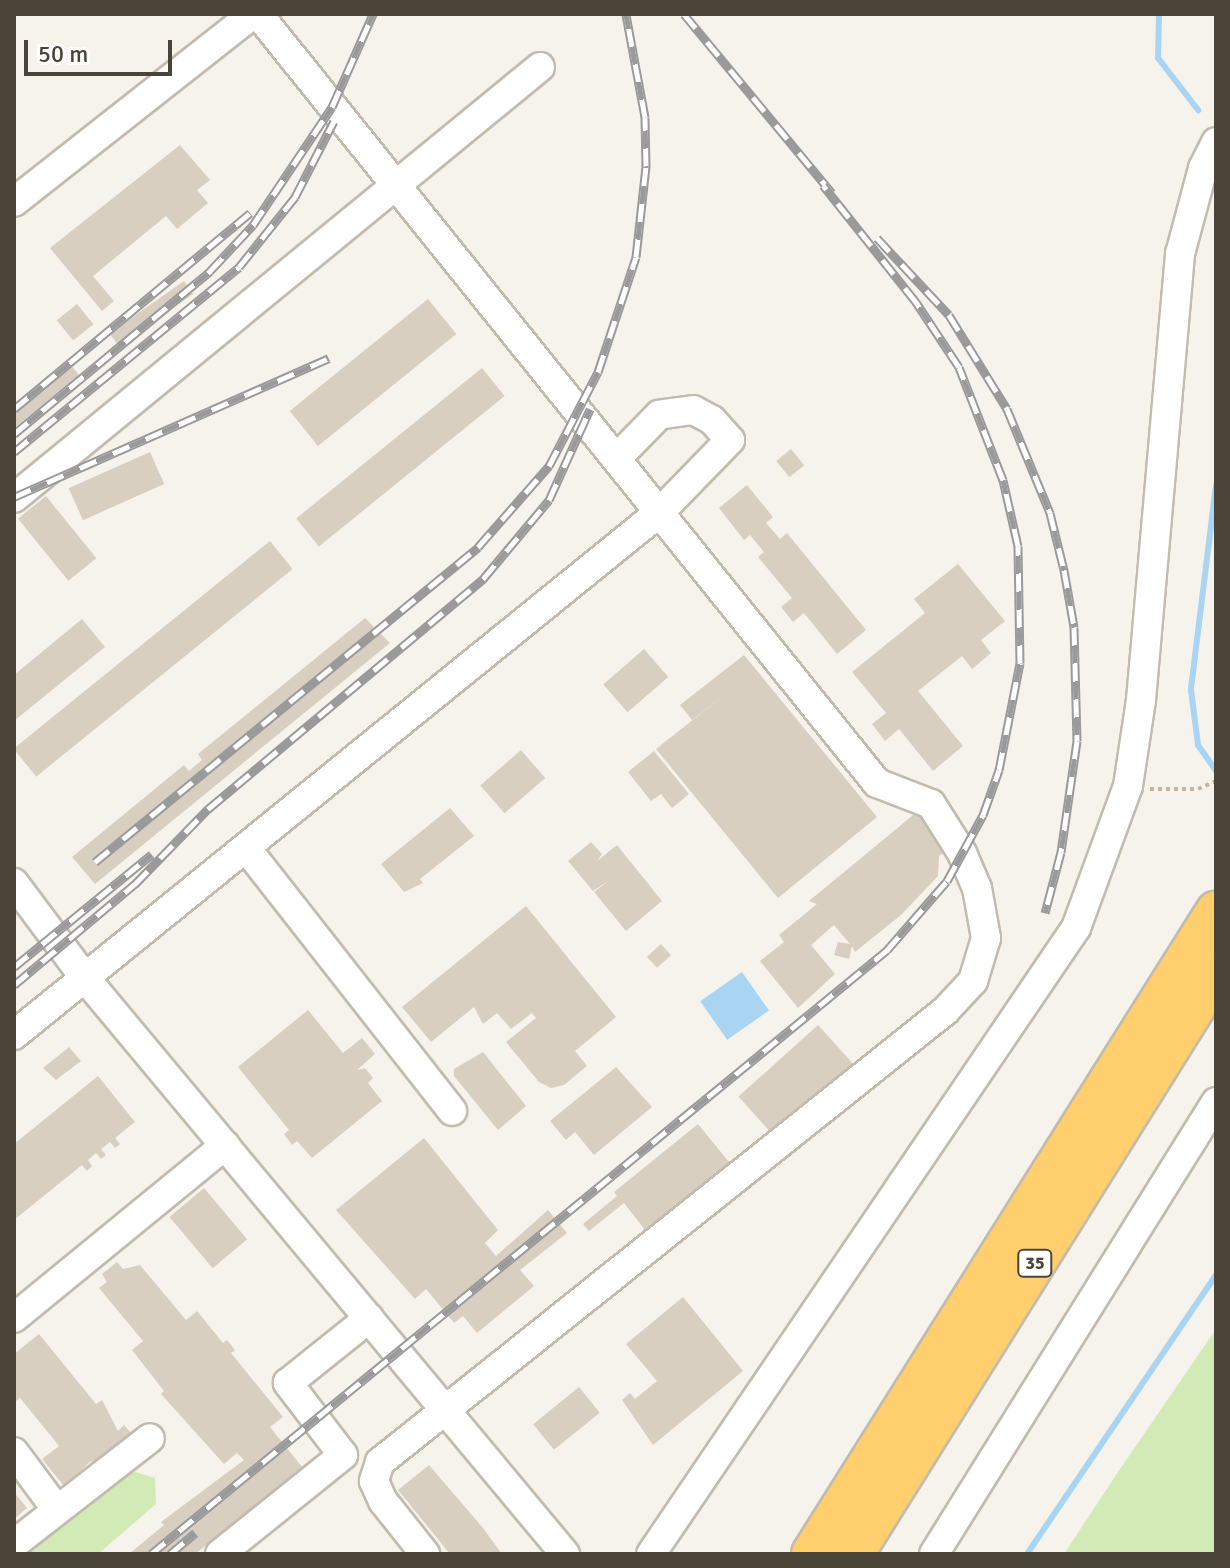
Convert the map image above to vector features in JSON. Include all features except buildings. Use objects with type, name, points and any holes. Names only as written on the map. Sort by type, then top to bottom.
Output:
[{"type":"highway","name":"35","points":[[812,1554],[1216,912]]},
{"type":"highway","name":"35","points":[[853,1554],[1216,973]]},
{"type":"street","points":[[14,202],[256,14],[619,456],[877,783],[931,804],[967,865],[986,938],[973,981],[945,1011],[449,1412],[380,1462],[374,1481],[383,1501],[425,1554]]},
{"type":"street","points":[[14,498],[397,189],[540,67]]},
{"type":"street","points":[[651,1554],[1076,928],[1128,786],[1141,700],[1180,254],[1203,168],[1216,142]]},
{"type":"street","points":[[14,1035],[661,511],[730,440],[712,420],[693,410],[659,415],[619,456]]},
{"type":"street","points":[[246,848],[452,1111]]},
{"type":"street","points":[[14,883],[85,978],[565,1554]]},
{"type":"street","points":[[934,1554],[1216,1102]]},
{"type":"street","points":[[14,1318],[225,1145]]},
{"type":"street","points":[[220,1554],[343,1455],[288,1383],[369,1318]]},
{"type":"street","points":[[14,1544],[150,1438]]},
{"type":"street","points":[[14,1452],[57,1510]]},
{"type":"path","points":[[1128,786],[1173,792],[1216,781]]},
{"type":"green space","points":[[1216,1329],[1216,1554],[1064,1554],[1116,1475]]},
{"type":"green space","points":[[132,1471],[155,1478],[156,1504],[98,1554],[25,1554]]},
{"type":"water","points":[[742,972],[769,1011],[727,1040],[700,1001]]},
{"type":"waterway","points":[[1159,14],[1158,58],[1198,110]]},
{"type":"waterway","points":[[1216,485],[1191,690],[1198,745],[1216,771]]},
{"type":"waterway","points":[[1027,1554],[1216,1275]]},
{"type":"railway","points":[[14,434],[210,271],[253,225],[332,107],[373,14]]},
{"type":"railway","points":[[95,862],[478,547],[549,466],[598,372],[636,257],[646,166],[645,117],[626,14]]},
{"type":"railway","points":[[684,14],[832,193]]},
{"type":"railway","points":[[14,452],[239,267],[295,197],[334,121]]},
{"type":"railway","points":[[151,1554],[887,950],[947,881],[983,815],[999,770],[1020,663],[1018,546],[1003,480],[959,367],[916,302],[823,185]]},
{"type":"railway","points":[[14,409],[250,213]]},
{"type":"railway","points":[[877,238],[949,315],[1007,409],[1050,513],[1074,627],[1077,741],[1061,852],[1045,913]]},
{"type":"railway","points":[[14,497],[329,358]]},
{"type":"railway","points":[[14,985],[135,884],[208,809],[483,579],[549,500],[590,409]]},
{"type":"railway","points":[[14,967],[152,854]]},
{"type":"railway","points":[[170,1554],[195,1533]]}]
